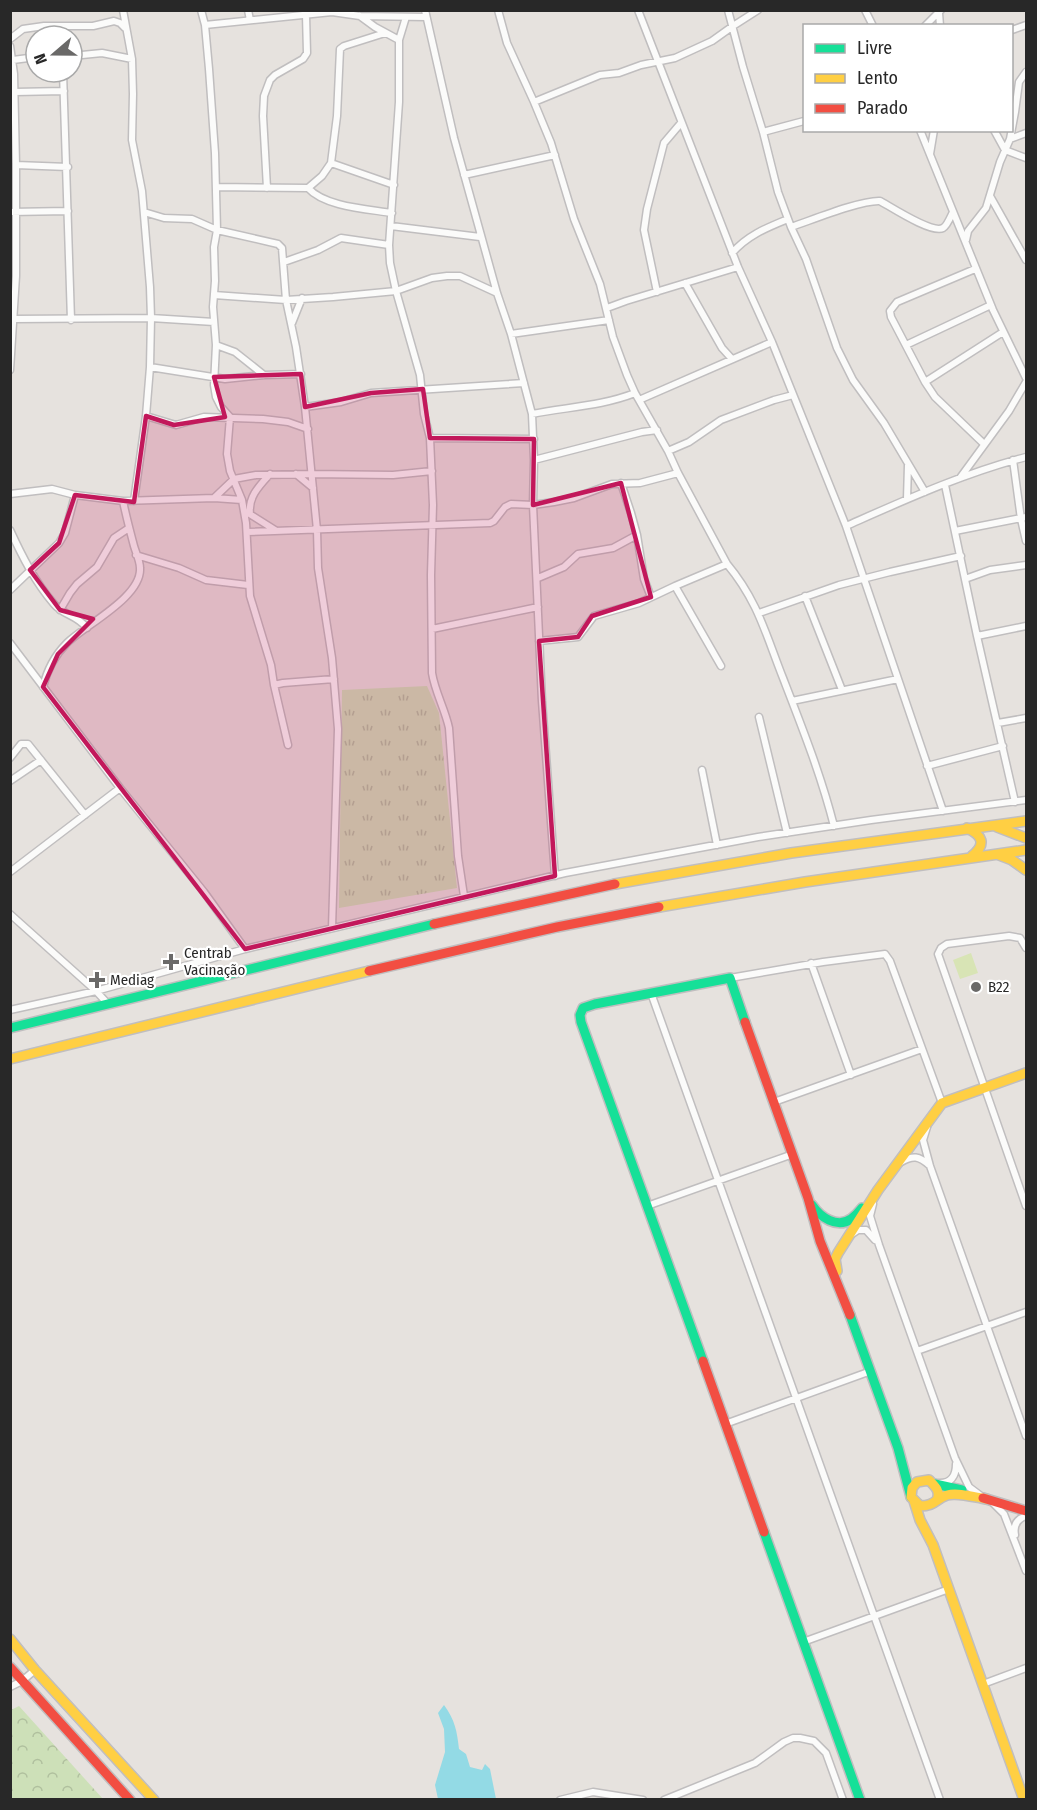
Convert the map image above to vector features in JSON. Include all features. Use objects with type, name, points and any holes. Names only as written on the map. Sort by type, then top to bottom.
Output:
[{"type":"street","points":[[123,10],[132,59],[134,94],[132,140],[140,177],[144,212],[151,318],[146,416],[134,501]]},
{"type":"street","points":[[201,10],[205,26],[213,110],[216,187],[217,230],[214,247],[213,307],[216,345],[213,377],[216,397],[230,417],[227,454],[247,513],[275,530]]},
{"type":"street","points":[[248,10],[250,20]]},
{"type":"street","points":[[498,10],[507,43],[555,155],[574,219],[600,284],[620,357],[635,393],[657,430],[727,564],[738,577],[759,613],[817,767],[834,826]]},
{"type":"street","points":[[638,10],[732,253],[772,342],[846,526],[942,811]]},
{"type":"street","points":[[728,10],[764,132],[775,184],[806,259],[840,354],[853,380],[884,423],[925,492]]},
{"type":"street","points":[[534,102],[600,75],[619,73],[641,65],[675,58],[712,41],[758,10]]},
{"type":"street","points":[[866,10],[872,24]]},
{"type":"street","points":[[205,26],[332,11],[406,17],[426,14],[480,237],[511,334],[532,414],[533,505],[539,641],[555,876]]},
{"type":"street","points":[[927,24],[940,12]]},
{"type":"street","points":[[356,13],[399,40]]},
{"type":"street","points":[[267,188],[264,96],[270,80],[275,75],[303,59],[307,53],[306,15]]},
{"type":"street","points":[[406,17],[399,40],[399,102],[389,245],[390,263],[417,362],[430,438],[433,526],[432,673],[434,686],[445,710],[449,728],[458,856],[464,896]]},
{"type":"street","points":[[10,39],[23,29],[44,26],[93,26],[114,21],[120,23],[125,29]]},
{"type":"street","points":[[308,189],[322,176],[331,163],[337,116],[340,49],[385,33]]},
{"type":"street","points":[[10,46],[14,60],[16,165],[13,212],[14,319],[11,367]]},
{"type":"street","points":[[84,55],[102,53],[132,59]]},
{"type":"street","points":[[14,60],[24,59]]},
{"type":"street","points":[[1013,126],[1019,81],[1026,72]]},
{"type":"street","points":[[64,84],[71,320]]},
{"type":"street","points":[[13,91],[64,91]]},
{"type":"street","points":[[764,132],[803,121]]},
{"type":"street","points":[[657,292],[644,230],[664,143],[681,123]]},
{"type":"street","points":[[921,132],[975,269],[1026,378]]},
{"type":"street","points":[[930,157],[934,132]]},
{"type":"street","points":[[995,132],[1005,150],[1026,158]]},
{"type":"street","points":[[965,241],[968,231],[986,208],[1012,132]]},
{"type":"street","points":[[1010,139],[1026,133]]},
{"type":"street","points":[[464,175],[555,155]]},
{"type":"street","points":[[331,163],[394,184]]},
{"type":"street","points":[[16,165],[68,167]]},
{"type":"street","points":[[216,187],[308,189],[319,198],[332,202],[392,213]]},
{"type":"street","points":[[990,196],[1026,260]]},
{"type":"street","points":[[791,227],[875,201],[880,201],[911,220],[939,228],[944,227],[953,212]]},
{"type":"street","points":[[13,212],[68,212]]},
{"type":"street","points":[[144,212],[164,218],[192,219],[217,230],[278,244],[282,248],[286,300],[301,374],[308,429],[318,568],[334,680],[338,729],[332,928]]},
{"type":"street","points":[[732,253],[748,238],[761,230],[788,219]]},
{"type":"street","points":[[391,226],[480,237]]},
{"type":"street","points":[[284,262],[318,250],[341,238],[389,245]]},
{"type":"street","points":[[607,308],[738,267]]},
{"type":"street","points":[[975,269],[897,302],[890,311],[925,382],[935,397],[984,444]]},
{"type":"street","points":[[214,295],[286,300],[333,297],[396,291],[432,278],[447,276],[460,276],[497,293]]},
{"type":"street","points":[[685,283],[722,348],[732,359]]},
{"type":"street","points":[[292,324],[302,298]]},
{"type":"street","points":[[906,345],[991,305]]},
{"type":"street","points":[[14,319],[151,318],[214,322]]},
{"type":"street","points":[[511,334],[609,320]]},
{"type":"street","points":[[925,382],[1003,332]]},
{"type":"street","points":[[639,400],[772,342]]},
{"type":"street","points":[[216,345],[236,352],[264,375]]},
{"type":"street","points":[[150,367],[225,379],[301,374]]},
{"type":"street","points":[[960,478],[1012,406],[1026,382]]},
{"type":"street","points":[[305,407],[341,402],[371,393],[524,383]]},
{"type":"street","points":[[532,414],[600,404],[635,393]]},
{"type":"street","points":[[668,451],[689,442],[721,420],[793,395]]},
{"type":"street","points":[[146,416],[176,425],[198,418],[230,417],[282,421],[308,429]]},
{"type":"street","points":[[534,460],[657,430]]},
{"type":"street","points":[[430,438],[534,439]]},
{"type":"street","points":[[846,526],[960,478],[1026,457]]},
{"type":"street","points":[[1013,460],[1026,540]]},
{"type":"street","points":[[907,499],[908,464]]},
{"type":"street","points":[[214,498],[234,479],[270,474],[393,476],[432,471]]},
{"type":"street","points":[[247,532],[490,523],[505,507],[511,504],[533,505],[574,498],[621,483],[640,483],[678,473]]},
{"type":"street","points":[[270,474],[257,488],[247,513],[248,585],[251,603],[271,665],[288,745]]},
{"type":"street","points":[[295,474],[313,488]]},
{"type":"street","points":[[621,483],[637,535],[644,579],[651,597]]},
{"type":"street","points":[[945,484],[1015,802]]},
{"type":"street","points":[[10,494],[52,489],[75,495],[123,501],[214,498],[242,500]]},
{"type":"street","points":[[10,590],[59,543],[65,533],[75,495]]},
{"type":"street","points":[[43,687],[47,671],[58,654],[75,636],[118,604],[140,575],[141,568],[123,501]]},
{"type":"street","points":[[956,531],[1024,518]]},
{"type":"street","points":[[60,610],[70,592],[97,567],[114,538],[129,528]]},
{"type":"street","points":[[10,530],[30,570],[54,603],[60,610],[80,619],[87,628]]},
{"type":"street","points":[[538,578],[564,567],[578,554],[613,548],[637,535]]},
{"type":"street","points":[[136,555],[178,568],[206,580],[248,585]]},
{"type":"street","points":[[759,613],[839,585],[961,556]]},
{"type":"street","points":[[539,641],[576,638],[594,615],[631,606],[727,564]]},
{"type":"street","points":[[965,579],[990,570],[1026,565]]},
{"type":"street","points":[[675,586],[721,666]]},
{"type":"street","points":[[805,596],[842,690]]},
{"type":"street","points":[[432,629],[538,607]]},
{"type":"street","points":[[977,636],[1026,626]]},
{"type":"street","points":[[10,643],[120,788],[204,892],[245,949]]},
{"type":"street","points":[[792,701],[898,679]]},
{"type":"street","points":[[274,685],[283,682],[334,680]]},
{"type":"street","points":[[759,717],[787,833]]},
{"type":"street","points":[[998,723],[1026,718]]},
{"type":"street","points":[[10,758],[21,744],[28,744],[85,815]]},
{"type":"street","points":[[927,766],[1003,746]]},
{"type":"street","points":[[10,781],[41,760]]},
{"type":"street","points":[[702,770],[717,845]]},
{"type":"street","points":[[10,872],[120,788]]},
{"type":"street","points":[[10,1010],[96,990],[245,949],[555,876],[787,833],[1026,800]]},
{"type":"street","points":[[10,1028],[354,943],[559,896],[739,861],[1026,821]]},
{"type":"street","points":[[964,828],[993,827],[1008,830],[1026,838]]},
{"type":"street","points":[[964,828],[974,830],[980,836],[981,841],[980,849],[969,857]]},
{"type":"street","points":[[10,1059],[307,985],[557,927],[742,892],[1026,850]]},
{"type":"street","points":[[987,855],[1012,860],[1026,870]]},
{"type":"street","points":[[10,914],[96,990],[108,1004]]},
{"type":"street","points":[[1026,948],[1022,940],[1015,936],[947,944],[938,952],[939,962],[1026,1206]]},
{"type":"street","points":[[860,1800],[580,1015],[582,1009],[590,1005],[811,963],[880,954],[888,957],[942,1103]]},
{"type":"street","points":[[811,963],[851,1075]]},
{"type":"street","points":[[730,978],[793,1154],[821,1241],[841,1289],[898,1448],[912,1499],[933,1545]]},
{"type":"street","points":[[651,993],[940,1800]]},
{"type":"street","points":[[774,1102],[922,1049]]},
{"type":"street","points":[[841,1289],[835,1259],[878,1191],[942,1103],[1026,1073]]},
{"type":"street","points":[[929,1120],[923,1140],[930,1166],[1026,1436]]},
{"type":"street","points":[[647,1206],[793,1154]]},
{"type":"street","points":[[898,1163],[916,1157],[930,1166]]},
{"type":"street","points":[[808,1198],[820,1216],[830,1222],[841,1224],[851,1219],[878,1191]]},
{"type":"street","points":[[878,1191],[870,1216],[955,1458],[969,1487],[989,1500],[1004,1514],[1021,1556]]},
{"type":"street","points":[[821,1241],[823,1226],[830,1222]]},
{"type":"street","points":[[841,1224],[846,1230],[847,1238]]},
{"type":"street","points":[[847,1238],[858,1230],[866,1230],[879,1245]]},
{"type":"street","points":[[821,1241],[829,1249],[842,1247]]},
{"type":"street","points":[[916,1351],[1026,1312]]},
{"type":"street","points":[[725,1424],[870,1371]]},
{"type":"street","points":[[898,1448],[914,1476],[1016,1508],[1026,1509]]},
{"type":"street","points":[[935,1484],[946,1483],[953,1478],[956,1472],[955,1458]]},
{"type":"street","points":[[925,1479],[917,1482],[912,1488],[912,1499],[916,1504],[925,1507],[935,1502],[939,1491],[935,1484]]},
{"type":"street","points":[[989,1500],[952,1494],[943,1496],[935,1502],[926,1514],[933,1545],[1024,1800]]},
{"type":"street","points":[[1026,1516],[1018,1520],[1014,1530],[1026,1571]]},
{"type":"street","points":[[803,1642],[949,1589]]},
{"type":"street","points":[[10,1640],[154,1800]]},
{"type":"street","points":[[10,1667],[130,1800]]},
{"type":"street","points":[[983,1684],[1026,1668]]},
{"type":"street","points":[[10,1687],[35,1670]]},
{"type":"street","points":[[664,1800],[755,1763],[784,1742],[800,1738],[814,1741],[826,1753],[843,1800]]},
{"type":"street","points":[[560,1800],[593,1792],[644,1800]]},
{"type":"highlighted area","points":[[301,374],[305,407],[371,393],[423,389],[430,438],[534,439],[533,505],[621,483],[651,597],[592,616],[578,637],[539,641],[555,876],[245,949],[43,687],[58,654],[93,619],[60,610],[30,570],[59,543],[75,495],[134,502],[146,416],[174,425],[225,417],[214,377]]},
{"type":"green space","points":[[427,686],[439,713],[457,888],[339,908],[342,690]]},
{"type":"green space","points":[[971,953],[978,973],[960,979],[953,960]]},
{"type":"green space","points":[[19,1706],[103,1799],[11,1799],[11,1710]]},
{"type":"water","points":[[444,1705],[455,1726],[459,1749],[466,1754],[470,1767],[482,1770],[485,1764],[490,1769],[496,1799],[438,1799],[435,1785],[445,1752],[444,1729],[438,1713]]},
{"type":"traffic: fast","points":[[10,1028],[434,924]]},
{"type":"traffic: fast","points":[[703,1361],[580,1015],[583,1008],[595,1004],[730,978],[745,1022]]},
{"type":"traffic: fast","points":[[812,1205],[824,1217],[840,1223],[851,1219],[862,1208]]},
{"type":"traffic: fast","points":[[850,1315],[898,1448],[911,1497]]},
{"type":"traffic: fast","points":[[935,1484],[962,1490]]},
{"type":"traffic: fast","points":[[764,1532],[860,1800]]},
{"type":"traffic: slow","points":[[615,884],[791,853],[1026,821]]},
{"type":"traffic: slow","points":[[997,827],[1026,838]]},
{"type":"traffic: slow","points":[[967,828],[981,840],[980,848],[972,856]]},
{"type":"traffic: slow","points":[[659,907],[805,882],[1026,850]]},
{"type":"traffic: slow","points":[[999,855],[1012,860],[1026,870]]},
{"type":"traffic: slow","points":[[10,1059],[369,971]]},
{"type":"traffic: slow","points":[[837,1271],[835,1259],[838,1253],[878,1190],[942,1103],[1026,1073]]},
{"type":"traffic: slow","points":[[937,1500],[938,1491],[929,1480],[917,1482],[912,1488],[911,1497],[920,1506],[932,1504],[951,1494],[986,1499]]},
{"type":"traffic: slow","points":[[914,1501],[920,1520],[933,1545],[1024,1800]]},
{"type":"traffic: slow","points":[[10,1639],[35,1670],[154,1800]]},
{"type":"traffic: jam","points":[[434,924],[615,884]]},
{"type":"traffic: jam","points":[[369,971],[557,927],[659,907]]},
{"type":"traffic: jam","points":[[745,1022],[808,1198],[820,1241],[850,1315]]},
{"type":"traffic: jam","points":[[703,1361],[764,1532]]},
{"type":"traffic: jam","points":[[983,1498],[1026,1511]]},
{"type":"traffic: jam","points":[[10,1667],[130,1800]]},
{"type":"place","name":"Centrab Vacinação","points":[[171,962]]},
{"type":"place","name":"Mediag","points":[[97,980]]},
{"type":"place","name":"B22","points":[[976,987]]}]
